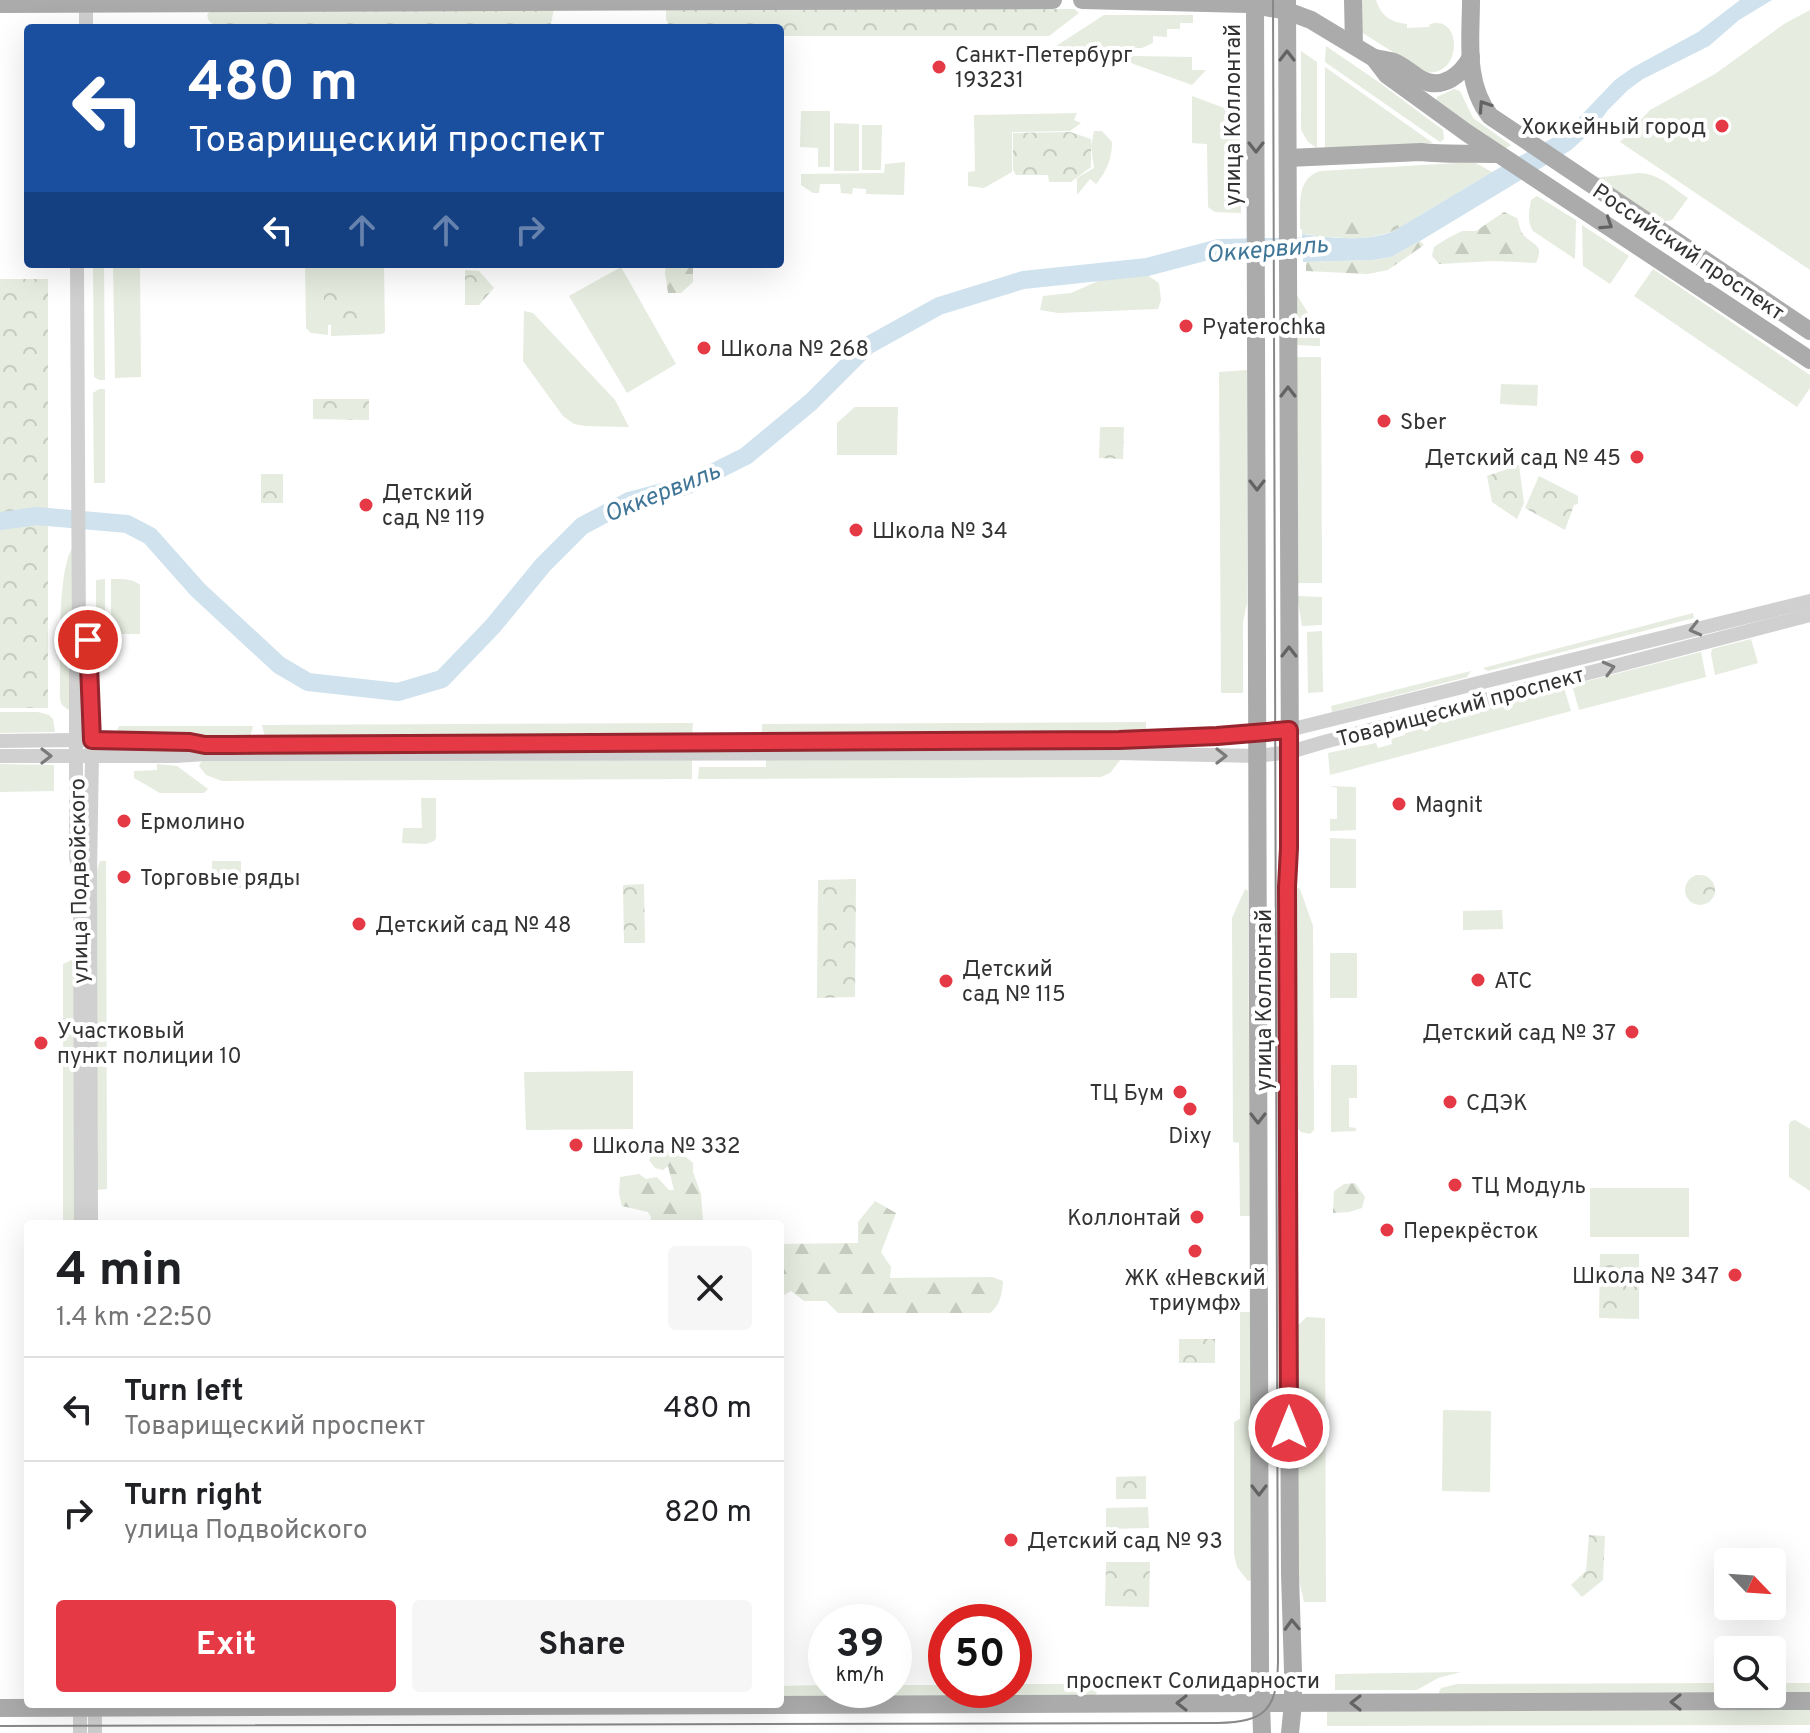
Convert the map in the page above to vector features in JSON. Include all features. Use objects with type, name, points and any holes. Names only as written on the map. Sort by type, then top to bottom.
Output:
[{"type":"main road","points":[[0,4],[1053,0]]},
{"type":"main road","points":[[1082,0],[1287,5],[1374,58],[1387,75],[1497,154]]},
{"type":"main road","points":[[1353,0],[1354,45]]},
{"type":"main road","points":[[1374,58],[1396,63],[1425,82],[1445,82],[1459,74],[1471,57],[1471,0]]},
{"type":"main road","name":"улица Коллонтай","points":[[1255,2],[1262,1733]]},
{"type":"main road","points":[[1287,5],[1288,158],[1421,152],[1497,154]]},
{"type":"main road","name":"Российский проспект","points":[[1471,57],[1473,85],[1481,105],[1490,116],[1810,331]]},
{"type":"main road","points":[[1421,152],[1447,144],[1451,136],[1451,122]]},
{"type":"main road","name":"Российский проспект","points":[[1497,154],[1810,360]]},
{"type":"main road","name":"улица Коллонтай","points":[[1288,158],[1290,752],[1287,918],[1293,1703],[1290,1733]]},
{"type":"main road","name":"проспект Солидарности","points":[[784,1704],[1810,1701]]},
{"type":"main road","name":"проспект Солидарности","points":[[0,1708],[24,1707]]},
{"type":"street","points":[[78,24],[82,2]]},
{"type":"street","points":[[82,2],[85,24]]},
{"type":"street","points":[[77,268],[83,500]]},
{"type":"street","points":[[83,539],[86,268]]},
{"type":"street","name":"улица Подвойского","points":[[81,1220],[76,667],[83,539]]},
{"type":"street","name":"улица Подвойского","points":[[83,539],[92,740],[91,1220]]},
{"type":"street","name":"Товарищеский проспект","points":[[0,741],[92,740],[231,745],[1119,740],[1257,733],[1289,730],[1810,601]]},
{"type":"street","name":"Товарищеский проспект","points":[[0,756],[1086,753],[1257,756],[1290,752],[1810,615]]},
{"type":"street","points":[[80,1733],[86,1708]]},
{"type":"street","points":[[88,1708],[95,1733]]},
{"type":"green space","points":[[1356,0],[1376,0],[1387,17],[1407,24],[1407,28],[1441,23],[1453,36],[1452,57],[1446,66],[1437,71],[1425,72],[1361,32]]},
{"type":"green space","points":[[554,9],[551,24],[212,24],[207,15],[210,11]]},
{"type":"green space","points":[[666,9],[1074,9],[1079,13],[1049,36],[784,36],[784,24],[668,24]]},
{"type":"green space","name":"Хоккейный город","points":[[1810,10],[1810,270],[1620,142],[1650,110],[1715,74],[1784,24]]},
{"type":"green space","points":[[1104,15],[1193,15],[1193,23],[1180,23],[1180,29],[1167,29],[1167,37],[1153,36],[1153,43],[1142,48],[1053,48]]},
{"type":"green space","points":[[1326,46],[1443,130],[1444,139],[1440,142],[1325,62]]},
{"type":"green space","points":[[1301,51],[1317,62],[1317,148],[1308,142],[1301,130]]},
{"type":"green space","points":[[1133,56],[1192,57],[1192,70],[1206,70],[1192,85],[1131,63],[1129,59]]},
{"type":"green space","points":[[1325,67],[1433,143],[1325,149]]},
{"type":"green space","points":[[1454,89],[1460,91],[1473,118],[1511,145],[1505,149],[1436,101],[1437,97]]},
{"type":"green space","points":[[1192,96],[1235,112],[1240,128],[1241,213],[1215,212],[1208,207],[1207,144],[1192,143]]},
{"type":"green space","points":[[801,111],[830,111],[830,167],[818,167],[818,148],[800,147]]},
{"type":"green space","points":[[1077,113],[1074,120],[1081,123],[1070,131],[1012,132],[1012,172],[984,188],[968,186],[968,172],[975,171],[974,115]]},
{"type":"green space","points":[[834,123],[859,124],[859,171],[834,171]]},
{"type":"green space","points":[[862,125],[882,125],[881,170],[862,170]]},
{"type":"green space","points":[[1094,131],[1102,131],[1112,142],[1110,159],[1096,184],[1090,179],[1077,195],[1077,178],[1094,168],[1091,146]]},
{"type":"green space","points":[[1070,132],[1091,139],[1091,167],[1071,182],[1049,182],[1048,175],[1016,175],[1013,170],[1013,133]]},
{"type":"green space","points":[[905,162],[904,195],[866,194],[866,189],[853,188],[852,194],[841,193],[840,184],[820,184],[819,193],[813,193],[801,185],[801,174],[884,173],[885,164]]},
{"type":"green space","points":[[1474,162],[1492,172],[1392,232],[1342,237],[1302,234],[1300,203],[1303,187],[1306,180],[1320,171]]},
{"type":"green space","points":[[1639,173],[1659,178],[1688,198],[1672,220],[1662,222],[1594,178]]},
{"type":"green space","points":[[1537,196],[1576,220],[1575,259],[1531,228],[1531,200]]},
{"type":"green space","points":[[1357,206],[1365,216],[1381,214],[1389,218],[1383,226],[1387,230],[1404,222],[1406,224],[1373,237],[1315,236],[1315,233],[1329,232],[1339,235],[1335,226],[1350,220]]},
{"type":"green space","points":[[1504,212],[1517,218],[1524,236],[1538,247],[1536,263],[1493,261],[1439,264],[1432,256],[1434,247],[1448,238],[1462,231],[1476,231]]},
{"type":"green space","points":[[1582,225],[1629,256],[1610,284],[1583,266]]},
{"type":"green space","points":[[1420,241],[1424,245],[1388,270],[1368,274],[1306,271],[1306,262],[1391,257]]},
{"type":"green space","points":[[93,268],[104,268],[105,380],[94,377]]},
{"type":"green space","points":[[113,268],[140,268],[141,377],[115,378]]},
{"type":"green space","points":[[305,268],[384,268],[385,332],[331,336],[331,325],[358,324],[325,325],[328,325],[328,335],[311,333],[306,328]]},
{"type":"green space","points":[[622,268],[676,364],[627,393],[569,296]]},
{"type":"green space","points":[[666,268],[693,268],[693,282],[681,293],[668,293]]},
{"type":"green space","points":[[1653,269],[1810,375],[1810,388],[1797,407],[1634,296]]},
{"type":"green space","points":[[465,270],[479,271],[494,288],[479,305],[465,305]]},
{"type":"green space","points":[[1144,273],[1159,283],[1161,300],[1158,309],[1058,313],[1040,310],[1043,296],[1071,293],[1105,278]]},
{"type":"green space","points":[[0,279],[48,279],[48,708],[0,708]]},
{"type":"green space","points":[[324,291],[358,291],[358,325],[324,325]]},
{"type":"green space","points":[[1295,292],[1318,329],[1320,346],[1295,345]]},
{"type":"green space","points":[[524,311],[533,313],[615,400],[629,427],[585,426],[574,424],[563,416],[523,361]]},
{"type":"green space","points":[[1296,357],[1321,357],[1322,583],[1297,583]]},
{"type":"green space","points":[[1247,370],[1247,603],[1243,622],[1243,693],[1221,693],[1219,372]]},
{"type":"green space","points":[[1501,384],[1538,385],[1537,406],[1500,404]]},
{"type":"green space","points":[[105,389],[105,483],[94,483],[93,393]]},
{"type":"green space","points":[[313,399],[369,399],[369,420],[313,419]]},
{"type":"green space","points":[[855,407],[898,407],[897,455],[837,455],[837,423]]},
{"type":"green space","points":[[1100,427],[1124,427],[1123,459],[1099,458]]},
{"type":"green space","points":[[1519,465],[1524,503],[1517,519],[1492,502],[1487,476]]},
{"type":"green space","points":[[261,474],[283,474],[283,503],[261,503]]},
{"type":"green space","points":[[1539,476],[1578,496],[1578,504],[1574,505],[1565,530],[1525,508]]},
{"type":"green space","points":[[73,547],[70,711],[60,699],[60,643],[64,576]]},
{"type":"green space","points":[[105,579],[105,658],[101,659],[96,646],[96,580]]},
{"type":"green space","points":[[111,579],[130,580],[140,585],[140,634],[111,634]]},
{"type":"green space","points":[[1297,596],[1322,597],[1322,625],[1302,626]]},
{"type":"green space","points":[[1693,613],[1694,618],[1488,671],[1483,668]]},
{"type":"green space","points":[[1322,631],[1323,692],[1308,693],[1307,632]]},
{"type":"green space","points":[[1751,639],[1758,663],[1715,675],[1712,649]]},
{"type":"green space","points":[[1701,652],[1706,677],[1579,710],[1572,685]]},
{"type":"green space","points":[[1471,671],[1467,677],[1332,712],[1331,706]]},
{"type":"green space","points":[[1564,688],[1571,711],[1330,775],[1328,753],[1376,743],[1378,748],[1392,744],[1391,739],[1405,735],[1404,729]]},
{"type":"green space","points":[[0,712],[49,715],[53,719],[55,732],[0,733]]},
{"type":"green space","points":[[1146,722],[1146,731],[1124,735],[762,736],[762,724]]},
{"type":"green space","points":[[693,723],[692,736],[265,738],[262,725]]},
{"type":"green space","points":[[119,726],[253,726],[250,738],[213,738],[193,732],[116,732]]},
{"type":"green space","points":[[766,758],[1121,759],[1110,773],[1101,777],[698,779],[699,767],[766,767]]},
{"type":"green space","points":[[692,759],[692,779],[222,781],[206,775],[199,766],[204,760]]},
{"type":"green space","points":[[0,764],[54,765],[54,791],[0,792]]},
{"type":"green space","points":[[157,764],[177,766],[208,789],[204,793],[160,793],[134,778],[134,771],[157,770]]},
{"type":"green space","points":[[1330,786],[1356,787],[1356,830],[1330,831],[1330,819],[1337,819],[1337,788]]},
{"type":"green space","points":[[421,798],[436,798],[436,838],[426,844],[402,843],[403,828],[422,828]]},
{"type":"green space","points":[[1330,838],[1356,839],[1356,888],[1330,888]]},
{"type":"green space","points":[[100,861],[106,861],[107,1189],[96,1190],[95,876]]},
{"type":"green space","points":[[212,861],[241,861],[241,888],[212,888]]},
{"type":"green space","points":[[1700,875],[1711,879],[1715,890],[1711,901],[1700,905],[1689,901],[1685,890],[1689,879]]},
{"type":"green space","points":[[856,879],[855,997],[817,998],[818,880]]},
{"type":"green space","points":[[644,884],[645,943],[624,943],[623,885]]},
{"type":"green space","points":[[1297,887],[1313,926],[1314,1130],[1310,1134],[1301,1132],[1296,1126]]},
{"type":"green space","points":[[1245,889],[1248,891],[1250,1216],[1240,1216],[1239,1143],[1233,1142],[1232,918]]},
{"type":"green space","points":[[1502,910],[1503,929],[1463,930],[1463,911]]},
{"type":"green space","points":[[1330,953],[1357,953],[1357,998],[1330,998]]},
{"type":"green space","points":[[74,959],[75,1220],[63,1220],[63,964]]},
{"type":"green space","points":[[1331,1065],[1357,1065],[1357,1098],[1349,1098],[1349,1127],[1356,1128],[1356,1131],[1331,1132]]},
{"type":"green space","points":[[633,1071],[633,1129],[526,1130],[524,1072]]},
{"type":"green space","points":[[1795,1120],[1810,1129],[1810,1191],[1789,1177],[1789,1125]]},
{"type":"green space","points":[[676,1148],[680,1156],[693,1163],[701,1194],[703,1220],[651,1220],[648,1212],[622,1206],[620,1177],[639,1174],[646,1179],[657,1177],[669,1190],[674,1190],[668,1166],[663,1170],[655,1168],[649,1160],[655,1150]]},
{"type":"green space","points":[[1355,1183],[1365,1197],[1362,1208],[1333,1213],[1334,1191],[1344,1184]]},
{"type":"green space","points":[[1590,1188],[1689,1188],[1689,1237],[1590,1237]]},
{"type":"green space","points":[[875,1201],[896,1213],[881,1252],[891,1267],[890,1278],[992,1277],[1003,1281],[996,1307],[990,1313],[838,1313],[826,1301],[804,1301],[791,1291],[784,1295],[784,1244],[858,1243],[858,1222]]},
{"type":"green space","points":[[1600,1254],[1639,1254],[1639,1319],[1599,1318]]},
{"type":"green space","points":[[1240,1312],[1251,1312],[1251,1580],[1248,1581],[1237,1567],[1234,1554],[1234,1422],[1240,1419]]},
{"type":"green space","points":[[1307,1317],[1325,1318],[1326,1602],[1304,1602],[1298,1575],[1297,1326]]},
{"type":"green space","points":[[1179,1339],[1215,1339],[1215,1363],[1179,1363]]},
{"type":"green space","points":[[1443,1410],[1491,1411],[1490,1492],[1442,1491]]},
{"type":"green space","points":[[1146,1476],[1146,1499],[1116,1499],[1116,1477]]},
{"type":"green space","points":[[1148,1507],[1149,1528],[1106,1529],[1106,1508]]},
{"type":"green space","points":[[1589,1535],[1605,1536],[1603,1580],[1582,1597],[1571,1585],[1586,1571]]},
{"type":"green space","points":[[1106,1562],[1150,1562],[1149,1607],[1105,1606]]},
{"type":"green space","points":[[1461,1672],[1438,1678],[1417,1690],[1335,1690],[1335,1674]]},
{"type":"green space","points":[[1714,1683],[1714,1694],[1440,1694],[1441,1688],[1457,1684]]},
{"type":"green space","points":[[1786,1683],[1810,1683],[1810,1694],[1786,1694]]},
{"type":"green space","points":[[1032,1684],[1091,1687],[1096,1690],[1095,1695],[1032,1695]]},
{"type":"green space","points":[[808,1685],[808,1697],[784,1697],[784,1686]]},
{"type":"green space","points":[[912,1685],[928,1685],[928,1696],[912,1696]]},
{"type":"green space","points":[[1810,1710],[1810,1725],[1327,1726],[1327,1711]]},
{"type":"water","points":[[1740,0],[1772,0],[1739,20],[1709,46],[1643,79],[1628,90],[1571,150],[1420,241],[1391,257],[1303,262],[1302,234],[1359,238],[1392,232],[1568,129],[1615,80],[1698,32]]},
{"type":"waterway","name":"Оккервиль","points":[[0,521],[37,516],[127,524],[150,536],[198,590],[279,665],[308,682],[398,692],[442,679],[493,626],[543,565],[582,526],[629,501],[686,486],[746,456],[811,402],[867,346],[939,306],[1023,280],[1147,267],[1219,248],[1325,246]]},
{"type":"tram line","points":[[0,1726],[1218,1723],[1247,1720],[1257,1716],[1271,1702],[1278,1662],[1273,0]]},
{"type":"place","name":"Санкт-Петербург 193231","points":[[939,67]]},
{"type":"place","name":"Хоккейный город","points":[[1722,126]]},
{"type":"place","name":"Pyaterochka","points":[[1186,326]]},
{"type":"place","name":"Школа № 268","points":[[704,348]]},
{"type":"place","name":"Sber","points":[[1384,421]]},
{"type":"place","name":"Детский сад № 45","points":[[1637,457]]},
{"type":"place","name":"Детский сад № 119","points":[[366,505]]},
{"type":"place","name":"Школа № 34","points":[[856,530]]},
{"type":"place","name":"Magnit","points":[[1399,804]]},
{"type":"place","name":"Ермолино","points":[[124,821]]},
{"type":"place","name":"Торговые ряды","points":[[124,877]]},
{"type":"place","name":"Детский сад № 48","points":[[359,924]]},
{"type":"place","name":"АТС","points":[[1478,980]]},
{"type":"place","name":"Детский сад № 115","points":[[946,981]]},
{"type":"place","name":"Детский сад № 37","points":[[1632,1032]]},
{"type":"place","name":"Участковый пункт полиции 10","points":[[41,1043]]},
{"type":"place","name":"ТЦ Бум","points":[[1180,1092]]},
{"type":"place","name":"СДЭК","points":[[1450,1102]]},
{"type":"place","name":"Dixy","points":[[1190,1109]]},
{"type":"place","name":"Школа № 332","points":[[576,1145]]},
{"type":"place","name":"ТЦ Модуль","points":[[1455,1185]]},
{"type":"place","name":"Коллонтай","points":[[1197,1217]]},
{"type":"place","name":"Перекрёсток","points":[[1387,1230]]},
{"type":"place","name":"ЖК «Невский триумф»","points":[[1195,1251]]},
{"type":"place","name":"Школа № 347","points":[[1735,1275]]},
{"type":"place","name":"Детский сад № 93","points":[[1011,1540]]},
{"type":"route","points":[[88,640],[92,740],[113,742],[231,745],[1119,740],[1289,730],[1289,1428]]}]
